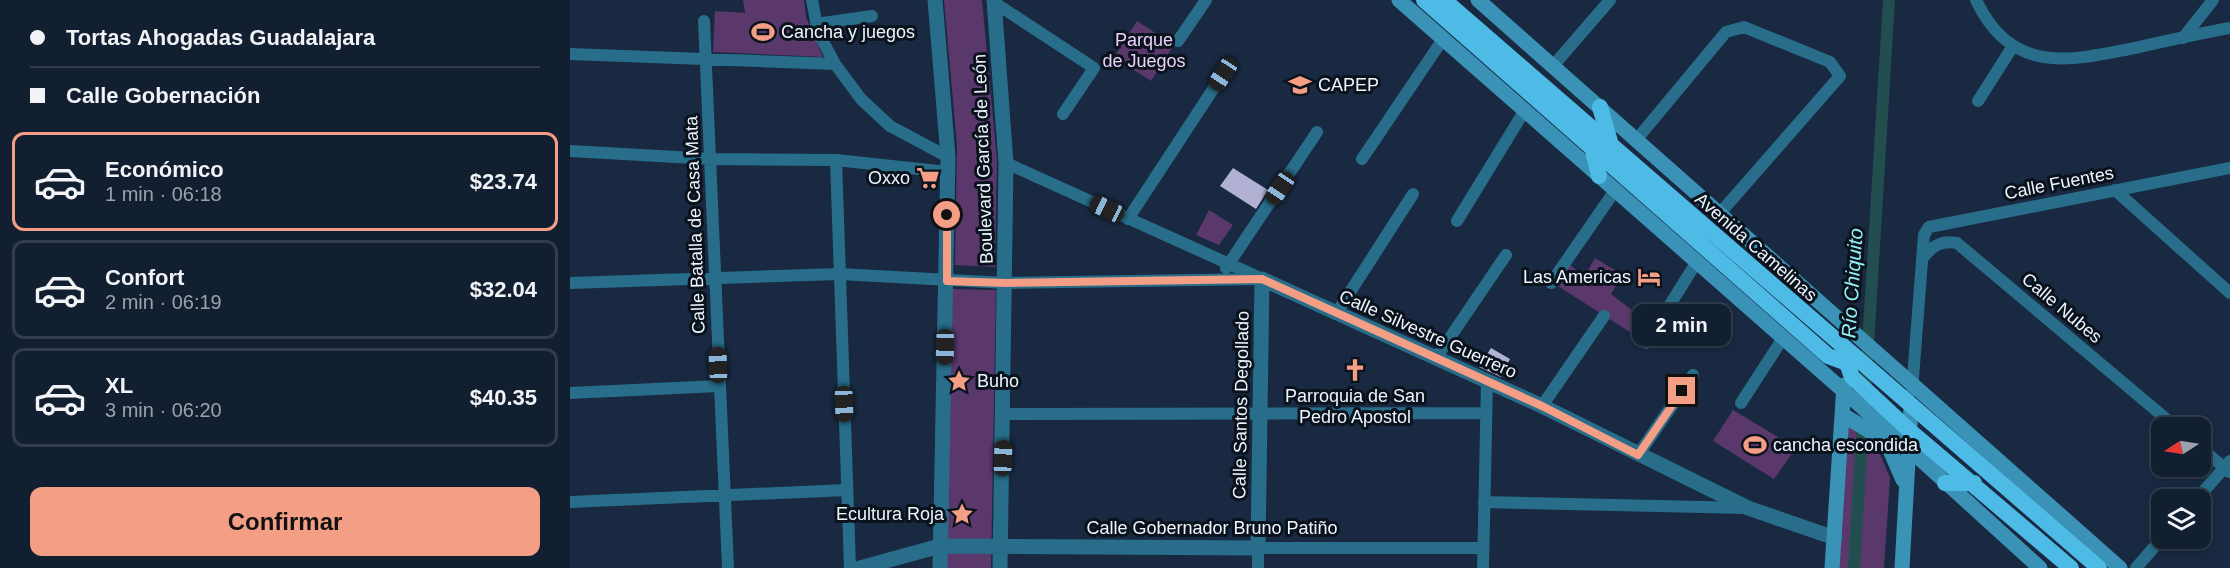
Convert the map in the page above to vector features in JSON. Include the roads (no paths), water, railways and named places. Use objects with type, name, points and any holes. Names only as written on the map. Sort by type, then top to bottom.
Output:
[{"type":"highway","name":"Avenida Camelinas","points":[[1424,0],[1828,356],[1850,374],[1905,402],[2036,511],[2099,568]]},
{"type":"highway","name":"Avenida Camelinas","points":[[1444,0],[1612,146],[1897,419],[1897,436],[1974,483],[2072,568]]},
{"type":"highway","points":[[1600,107],[1612,146]]},
{"type":"highway","points":[[1593,151],[1599,176]]},
{"type":"highway","points":[[1945,483],[1974,483]]},
{"type":"main road","name":"Avenida Camelinas","points":[[1399,0],[1783,338],[1850,374],[1897,436]]},
{"type":"main road","name":"Avenida Camelinas","points":[[1478,0],[2120,568]]},
{"type":"main road","points":[[1832,568],[1844,416],[1850,374]]},
{"type":"main road","points":[[1905,402],[1897,436],[1898,464],[1906,491]]},
{"type":"main road","points":[[1844,416],[1897,436],[1908,449],[2040,568]]},
{"type":"main road","points":[[1902,568],[1908,449]]},
{"type":"street","points":[[812,0],[816,24],[835,64],[861,99],[891,126],[948,165]]},
{"type":"street","name":"Boulevard García de León","points":[[935,0],[948,165],[940,568]]},
{"type":"street","points":[[1178,41],[1206,0]]},
{"type":"street","points":[[1553,66],[1610,0]]},
{"type":"street","points":[[1976,0],[2001,38],[2023,52],[2049,60],[2088,58],[2230,28]]},
{"type":"street","points":[[2183,38],[2213,0]]},
{"type":"street","points":[[994,2],[1094,68],[1063,114]]},
{"type":"street","name":"Boulevard García de León","points":[[994,2],[1006,163],[1000,568]]},
{"type":"street","points":[[816,24],[872,16]]},
{"type":"street","name":"Calle Batalla de Casa Mata","points":[[704,21],[728,568]]},
{"type":"street","points":[[1637,139],[1726,32],[1744,27],[1830,62],[1840,76],[1721,213]]},
{"type":"street","points":[[1362,159],[1443,39]]},
{"type":"street","points":[[1978,101],[2013,46]]},
{"type":"street","points":[[570,54],[835,64]]},
{"type":"street","points":[[1128,219],[1223,74]]},
{"type":"street","points":[[1457,221],[1525,110]]},
{"type":"street","points":[[1220,279],[1317,132]]},
{"type":"street","points":[[570,151],[711,159],[836,160],[948,165]]},
{"type":"street","points":[[836,160],[850,568]]},
{"type":"street","name":"Calle Silvestre Guerrero","points":[[1006,163],[1542,406],[1748,508],[1834,538]]},
{"type":"street","name":"Calle Fuentes","points":[[1922,260],[1924,236],[1929,227],[2230,168]]},
{"type":"street","points":[[1551,283],[1616,189]]},
{"type":"street","points":[[2115,190],[2230,293]]},
{"type":"street","points":[[1336,314],[1413,194]]},
{"type":"street","name":"Calle Nubes","points":[[1922,260],[1930,249],[1940,243],[1957,243],[2164,417]]},
{"type":"street","points":[[1436,358],[1506,255]]},
{"type":"street","points":[[1905,402],[1912,382],[1922,260]]},
{"type":"street","points":[[1646,343],[1696,263]]},
{"type":"street","points":[[570,283],[714,280],[839,274],[1006,283],[1262,279]]},
{"type":"street","name":"Calle Santos Degollado","points":[[1258,568],[1262,279]]},
{"type":"street","points":[[1542,406],[1604,316]]},
{"type":"street","points":[[1741,403],[1783,338]]},
{"type":"street","points":[[1638,455],[1693,375]]},
{"type":"street","points":[[1483,568],[1487,383]]},
{"type":"street","points":[[570,393],[719,386]]},
{"type":"street","points":[[1004,414],[1486,413]]},
{"type":"street","points":[[2207,489],[2228,467],[2211,455]]},
{"type":"street","points":[[570,502],[848,490]]},
{"type":"street","points":[[1484,502],[1748,508]]},
{"type":"street","name":"Calle Gobernador Bruno Patiño","points":[[860,568],[940,546],[1483,548]]},
{"type":"street","points":[[2136,568],[2152,549]]},
{"type":"waterway","name":"Río Chiquito","points":[[1865,394],[1889,0]]},
{"type":"waterway","name":"Río Chiquito","points":[[1854,568],[1863,420]]},
{"type":"place","name":"Cancha y juegos","points":[[763,32]]},
{"type":"place","name":"CAPEP","points":[[1300,85]]},
{"type":"place","name":"Oxxo","points":[[928,178]]},
{"type":"place","name":"Las Americas","points":[[1649,277]]},
{"type":"place","name":"Parroquia de San Pedro Apostol","points":[[1355,370]]},
{"type":"place","name":"Buho","points":[[959,381]]},
{"type":"place","name":"cancha escondida","points":[[1755,445]]},
{"type":"place","name":"Ecultura Roja","points":[[962,514]]},
{"type":"park label","name":"Parque de Juegos","points":[[1144,50]]}]
